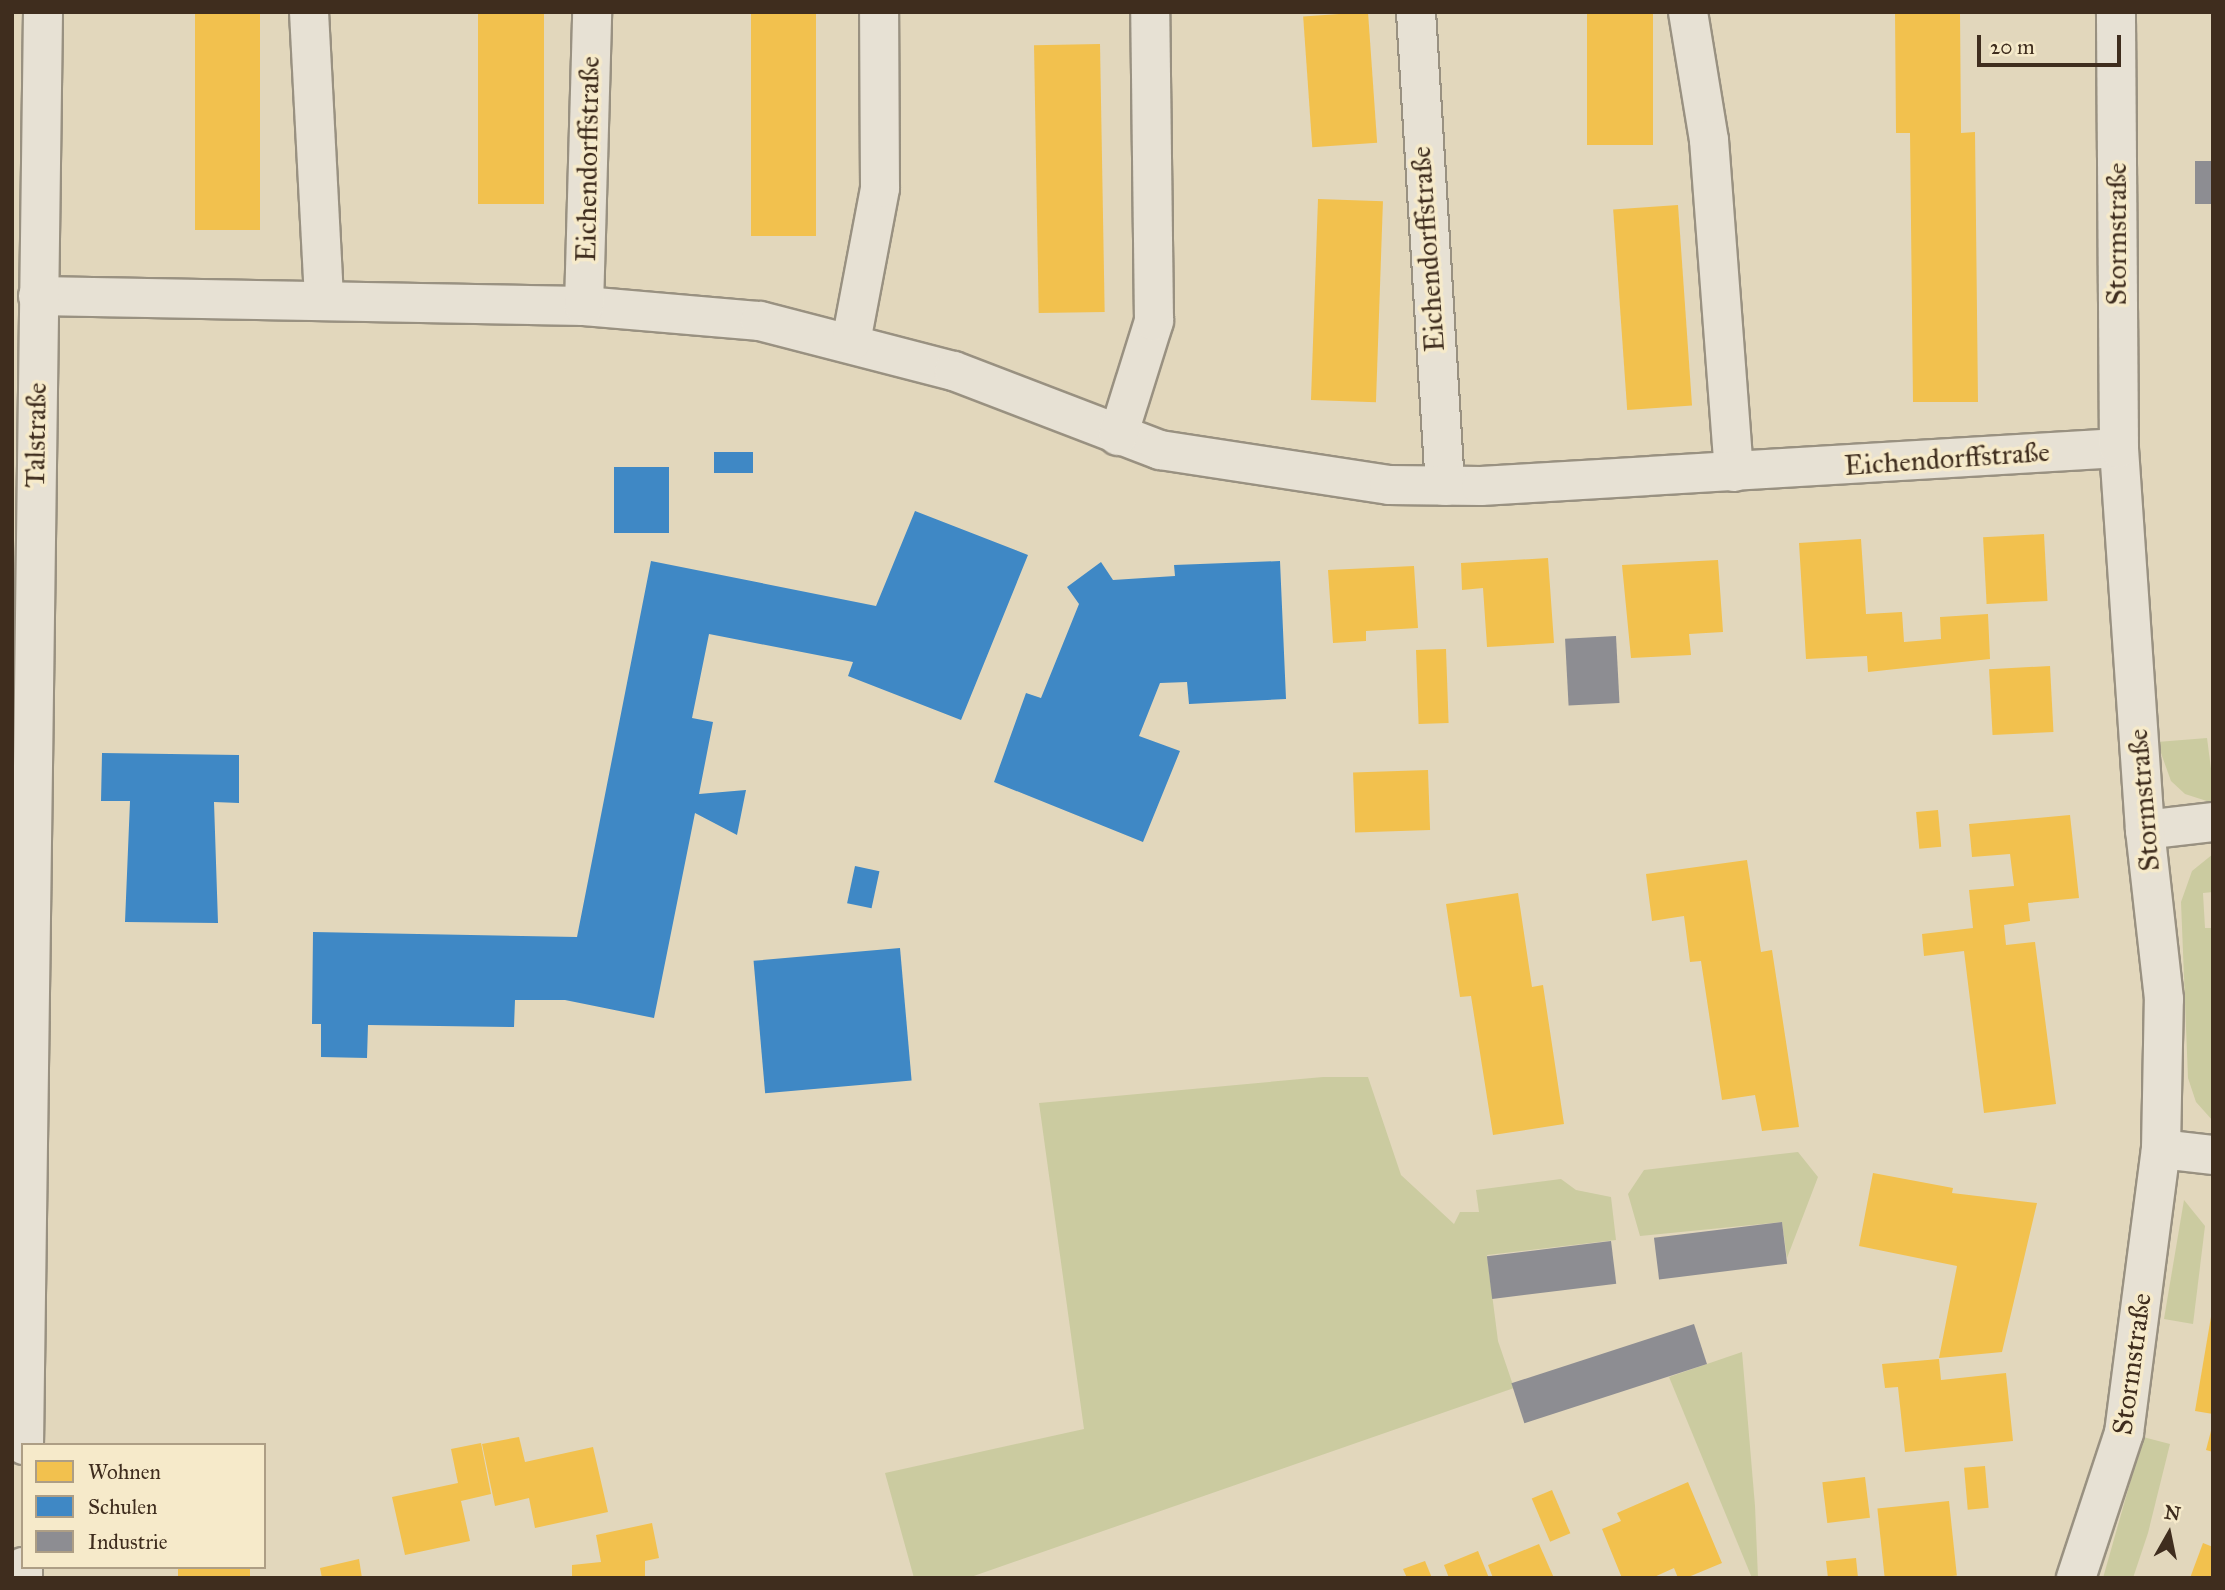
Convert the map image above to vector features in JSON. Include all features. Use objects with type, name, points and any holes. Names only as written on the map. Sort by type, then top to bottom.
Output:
[{"type":"street","name":"Talstraße","points":[[24,1443],[20,970],[43,12]]},
{"type":"street","points":[[309,12],[324,300]]},
{"type":"street","name":"Eichendorffstraße","points":[[584,306],[592,12]]},
{"type":"street","points":[[851,342],[880,188],[879,12]]},
{"type":"street","points":[[1118,436],[1154,321],[1150,12]]},
{"type":"street","name":"Eichendorffstraße","points":[[1416,12],[1445,486]]},
{"type":"street","points":[[1688,12],[1709,140],[1734,472]]},
{"type":"street","name":"Stormstraße","points":[[2076,1578],[2124,1433],[2161,1149],[2164,999],[2145,830],[2119,448],[2116,12]]},
{"type":"street","name":"Eichendorffstraße","points":[[38,296],[584,306],[760,321],[954,370],[1118,436],[1273,471],[1445,486],[1734,472],[2119,448]]},
{"type":"street","points":[[2145,830],[2213,822]]},
{"type":"street","points":[[2161,1149],[2213,1155]]},
{"type":"green space","points":[[2207,738],[2213,803],[2185,794],[2171,781],[2157,742]]},
{"type":"green space","points":[[2213,854],[2213,892],[2203,893],[2205,928],[2213,928],[2213,1121],[2196,1102],[2188,1078],[2181,902],[2192,871]]},
{"type":"green space","points":[[1323,1077],[1368,1077],[1401,1175],[1454,1224],[1460,1212],[1479,1212],[1476,1190],[1561,1179],[1576,1190],[1611,1197],[1616,1240],[1487,1255],[1498,1341],[1514,1388],[968,1578],[914,1578],[885,1473],[1084,1429],[1039,1103]]},
{"type":"green space","points":[[1798,1152],[1818,1177],[1787,1258],[1782,1222],[1640,1236],[1628,1194],[1644,1170]]},
{"type":"green space","points":[[2184,1200],[2205,1226],[2193,1324],[2164,1319]]},
{"type":"green space","points":[[1742,1352],[1758,1578],[1752,1578],[1669,1377]]},
{"type":"green space","points":[[2143,1437],[2170,1444],[2148,1533],[2133,1578],[2103,1578]]},
{"type":"building: Wohnen","points":[[195,12],[260,12],[260,230],[195,230]]},
{"type":"building: Wohnen","points":[[478,12],[544,12],[544,204],[478,204]]},
{"type":"building: Wohnen","points":[[751,12],[816,12],[816,236],[751,236]]},
{"type":"building: Wohnen","points":[[1368,12],[1377,143],[1312,147],[1303,17]]},
{"type":"building: Wohnen","points":[[1587,12],[1653,12],[1653,145],[1587,145]]},
{"type":"building: Wohnen","points":[[1895,12],[1960,12],[1961,133],[1975,132],[1978,402],[1913,402],[1910,133],[1896,133]]},
{"type":"building: Wohnen","points":[[1100,44],[1105,312],[1039,313],[1034,45]]},
{"type":"building: Wohnen","points":[[1318,199],[1383,201],[1376,402],[1311,400]]},
{"type":"building: Wohnen","points":[[1678,205],[1692,406],[1627,410],[1613,210]]},
{"type":"building: Wohnen","points":[[2044,534],[2048,601],[1987,604],[1983,537]]},
{"type":"building: Wohnen","points":[[1861,539],[1866,614],[1902,612],[1904,642],[1941,639],[1940,617],[1988,614],[1990,659],[1868,672],[1867,656],[1806,659],[1799,543]]},
{"type":"building: Wohnen","points":[[1548,558],[1554,643],[1487,647],[1483,588],[1462,590],[1461,563]]},
{"type":"building: Wohnen","points":[[1718,560],[1723,632],[1689,634],[1691,655],[1631,658],[1622,565]]},
{"type":"building: Wohnen","points":[[1414,566],[1418,628],[1366,631],[1366,641],[1333,643],[1328,570]]},
{"type":"building: Wohnen","points":[[1446,649],[1449,723],[1419,724],[1416,650]]},
{"type":"building: Wohnen","points":[[2050,666],[2053,732],[1993,735],[1989,669]]},
{"type":"building: Wohnen","points":[[1428,770],[1430,830],[1355,833],[1353,773]]},
{"type":"building: Wohnen","points":[[1938,810],[1941,847],[1919,849],[1916,812]]},
{"type":"building: Wohnen","points":[[2070,815],[2079,898],[2028,903],[2030,921],[2004,925],[2006,945],[2035,942],[2056,1104],[1984,1113],[1964,951],[1924,956],[1922,934],[1973,928],[1969,890],[2014,886],[2010,854],[1972,857],[1969,824]]},
{"type":"building: Wohnen","points":[[1747,860],[1761,952],[1772,950],[1799,1127],[1762,1131],[1755,1095],[1722,1100],[1701,961],[1690,962],[1684,916],[1652,921],[1646,874]]},
{"type":"building: Wohnen","points":[[1518,893],[1532,987],[1543,985],[1564,1124],[1493,1135],[1471,996],[1460,997],[1446,904]]},
{"type":"building: Wohnen","points":[[1873,1173],[1953,1188],[1952,1193],[2037,1203],[2002,1352],[1939,1358],[1957,1266],[1859,1246]]},
{"type":"building: Wohnen","points":[[2213,1305],[2213,1414],[2195,1411]]},
{"type":"building: Wohnen","points":[[1939,1359],[1941,1380],[2006,1373],[2013,1441],[1905,1452],[1898,1387],[1885,1388],[1882,1364]]},
{"type":"building: Wohnen","points":[[2213,1427],[2213,1452],[2206,1450]]},
{"type":"building: Wohnen","points":[[519,1437],[525,1462],[593,1447],[608,1512],[535,1528],[529,1498],[495,1506],[482,1444]]},
{"type":"building: Wohnen","points":[[481,1443],[491,1494],[461,1501],[470,1541],[405,1555],[392,1497],[458,1483],[451,1449]]},
{"type":"building: Wohnen","points":[[1985,1466],[1989,1508],[1968,1510],[1964,1468]]},
{"type":"building: Wohnen","points":[[1865,1477],[1870,1518],[1827,1523],[1822,1482]]},
{"type":"building: Wohnen","points":[[1688,1482],[1722,1563],[1686,1578],[1678,1578],[1674,1568],[1652,1578],[1622,1578],[1602,1529],[1621,1521],[1617,1513]]},
{"type":"building: Wohnen","points":[[1552,1490],[1570,1533],[1550,1542],[1532,1499]]},
{"type":"building: Wohnen","points":[[1949,1501],[1957,1576],[1885,1578],[1877,1509]]},
{"type":"building: Wohnen","points":[[652,1523],[659,1558],[645,1561],[645,1578],[572,1578],[572,1565],[601,1562],[596,1535]]},
{"type":"building: Wohnen","points":[[2203,1543],[2213,1547],[2213,1578],[2190,1578]]},
{"type":"building: Wohnen","points":[[1539,1544],[1554,1578],[1493,1578],[1488,1565]]},
{"type":"building: Wohnen","points":[[1478,1551],[1489,1578],[1449,1578],[1444,1565]]},
{"type":"building: Wohnen","points":[[1856,1558],[1858,1578],[1828,1578],[1826,1561]]},
{"type":"building: Wohnen","points":[[359,1559],[362,1578],[322,1578],[320,1568]]},
{"type":"building: Wohnen","points":[[1425,1561],[1432,1578],[1407,1578],[1403,1569]]},
{"type":"building: Wohnen","points":[[178,1569],[250,1569],[250,1578],[178,1578]]},
{"type":"building: Schulen","points":[[714,452],[753,452],[753,473],[714,473]]},
{"type":"building: Schulen","points":[[614,467],[669,467],[669,533],[614,533]]},
{"type":"building: Schulen","points":[[915,511],[1028,555],[961,720],[848,676],[853,662],[709,634],[692,718],[713,722],[699,794],[746,790],[737,835],[695,813],[654,1018],[565,1000],[515,1000],[514,1027],[368,1025],[367,1058],[321,1057],[321,1024],[312,1024],[313,932],[577,937],[651,561],[876,606]]},
{"type":"building: Schulen","points":[[1280,561],[1286,699],[1189,704],[1187,682],[1160,683],[1139,736],[1180,751],[1143,842],[994,782],[1026,693],[1041,698],[1079,604],[1067,587],[1101,562],[1113,580],[1175,576],[1174,565]]},
{"type":"building: Schulen","points":[[102,753],[239,755],[239,803],[214,802],[218,923],[125,922],[130,801],[101,801]]},
{"type":"building: Schulen","points":[[855,866],[879,871],[872,908],[847,903]]},
{"type":"building: Schulen","points":[[900,948],[912,1080],[765,1093],[754,961]]},
{"type":"building: Industrie","points":[[2195,161],[2213,161],[2213,204],[2195,204]]},
{"type":"building: Industrie","points":[[1616,636],[1620,703],[1569,706],[1565,639]]},
{"type":"building: Industrie","points":[[1782,1222],[1787,1264],[1659,1279],[1654,1238]]},
{"type":"building: Industrie","points":[[1611,1241],[1616,1284],[1492,1299],[1487,1256]]},
{"type":"building: Industrie","points":[[1694,1324],[1707,1364],[1524,1423],[1511,1383]]}]
